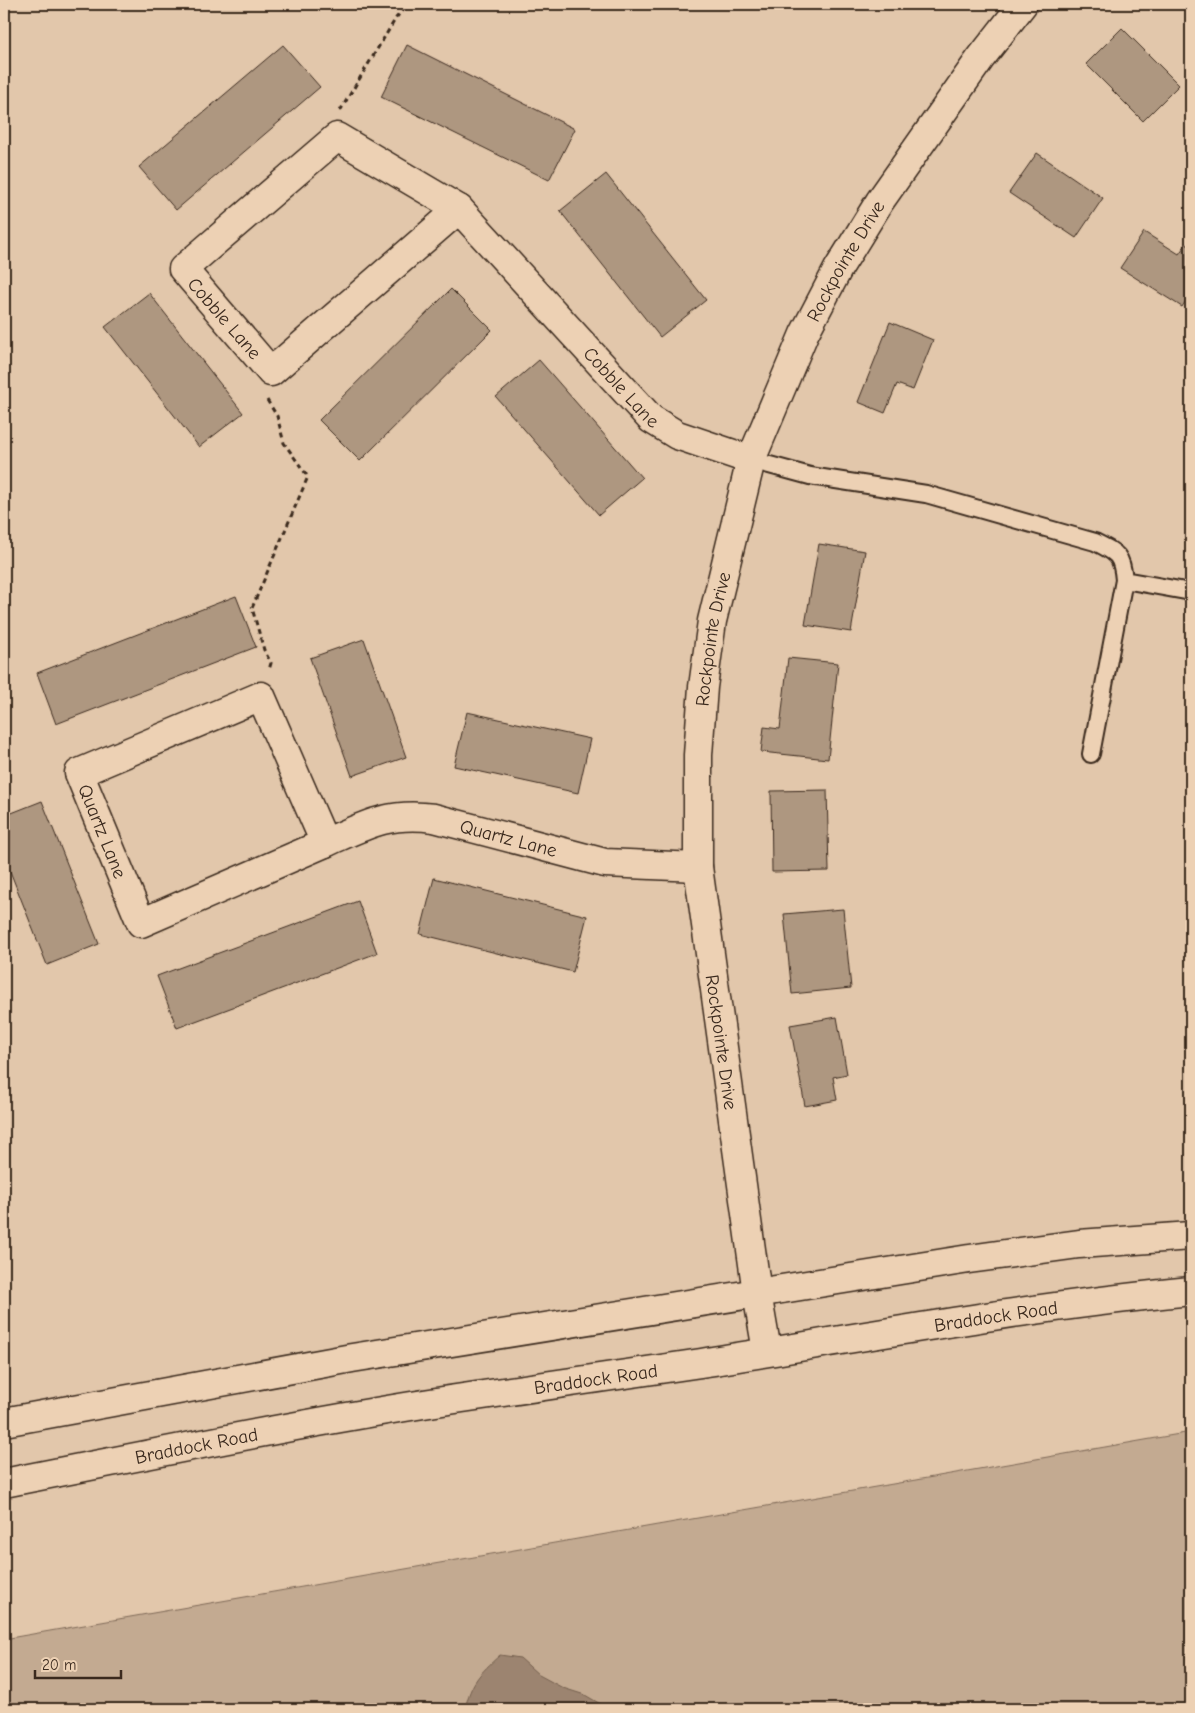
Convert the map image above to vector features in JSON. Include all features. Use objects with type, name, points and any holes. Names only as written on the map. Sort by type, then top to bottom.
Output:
[{"type":"street","name":"Rockpointe Drive","points":[[767,1352],[756,1293],[698,867],[698,755],[704,678],[712,620],[751,460],[804,334],[838,269],[886,193],[990,46],[1023,4]]},
{"type":"street","name":"Cobble Lane","points":[[459,209],[271,372],[183,269],[337,137],[459,209],[651,419],[678,435],[751,460]]},
{"type":"street","name":"Quartz Lane","points":[[261,696],[79,773],[141,923],[377,820],[408,814],[434,818],[605,863],[698,867]]},
{"type":"street","points":[[261,696],[325,843]]},
{"type":"street","points":[[4,1422],[352,1358],[756,1293],[1079,1244],[1191,1236]]},
{"type":"street","name":"Braddock Road","points":[[4,1483],[174,1449],[447,1400],[767,1352],[872,1333],[1112,1298],[1191,1291]]},
{"type":"lane","points":[[751,460],[810,476],[926,494],[1095,542],[1111,550],[1122,561],[1124,580],[1091,754]]},
{"type":"lane","points":[[1124,580],[1191,592]]},
{"type":"path","points":[[337,137],[339,112],[396,18],[408,4]]},
{"type":"path","points":[[261,696],[271,663],[264,650],[252,608],[307,479],[306,474],[284,443],[277,416],[267,399],[271,372]]},
{"type":"shaded area","points":[[1191,1432],[1191,1709],[4,1709],[4,1639]]},
{"type":"shaded area","points":[[500,1655],[520,1658],[539,1675],[563,1688],[585,1695],[609,1709],[465,1709],[473,1685]]},
{"type":"building","points":[[1122,28],[1179,85],[1143,121],[1086,64]]},
{"type":"building","points":[[283,45],[320,87],[176,210],[139,167]]},
{"type":"building","points":[[407,45],[575,129],[549,180],[381,97]]},
{"type":"building","points":[[1037,153],[1103,198],[1076,238],[1009,193]]},
{"type":"building","points":[[606,174],[706,300],[660,337],[560,211]]},
{"type":"building","points":[[1144,232],[1179,254],[1186,244],[1191,247],[1191,293],[1182,307],[1120,268]]},
{"type":"building","points":[[451,289],[492,330],[360,461],[319,420]]},
{"type":"building","points":[[149,293],[243,413],[199,447],[105,327]]},
{"type":"building","points":[[890,322],[933,340],[913,390],[897,384],[885,413],[858,402]]},
{"type":"building","points":[[539,360],[642,478],[599,515],[496,397]]},
{"type":"building","points":[[819,544],[865,551],[851,632],[805,625]]},
{"type":"building","points":[[236,596],[256,647],[56,724],[37,673]]},
{"type":"building","points":[[364,639],[406,757],[352,776],[310,658]]},
{"type":"building","points":[[788,658],[838,663],[828,759],[761,752],[764,727],[780,729]]},
{"type":"building","points":[[467,712],[590,739],[578,793],[454,766]]},
{"type":"building","points":[[827,790],[829,871],[772,872],[771,791]]},
{"type":"building","points":[[42,801],[99,944],[47,965],[4,856],[4,816]]},
{"type":"building","points":[[434,878],[587,916],[573,972],[420,934]]},
{"type":"building","points":[[358,901],[377,953],[177,1028],[157,976]]},
{"type":"building","points":[[843,909],[851,988],[792,994],[784,914]]},
{"type":"building","points":[[837,1017],[847,1074],[833,1077],[837,1100],[805,1106],[790,1025]]}]
